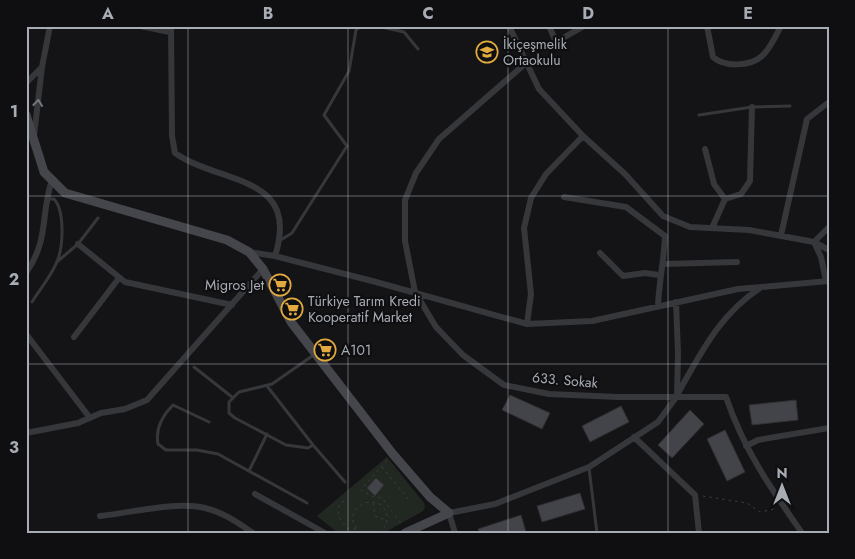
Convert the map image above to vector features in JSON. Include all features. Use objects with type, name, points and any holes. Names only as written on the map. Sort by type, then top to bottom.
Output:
[{"type":"street","points":[[34,140],[42,67],[50,26]]},
{"type":"street","points":[[140,26],[170,29],[172,136],[175,153],[195,164],[258,188],[268,195],[274,202],[277,211],[279,241],[274,256]]},
{"type":"street","points":[[509,26],[539,90],[582,136],[625,174],[663,216],[690,227],[749,230],[780,235],[814,242],[829,250]]},
{"type":"street","points":[[549,26],[556,42],[584,26]]},
{"type":"street","points":[[707,26],[713,57],[723,62],[735,64],[749,62],[762,56],[781,26]]},
{"type":"street","name":"633. Sokak","points":[[526,63],[485,102],[439,139],[416,173],[405,200],[404,241],[415,292],[436,327],[456,348],[504,385],[549,394],[618,397],[726,397],[746,446],[782,505],[802,533]]},
{"type":"street","points":[[26,83],[42,67]]},
{"type":"street","points":[[780,235],[807,119],[829,102]]},
{"type":"street","points":[[725,198],[740,194],[750,181],[752,107]]},
{"type":"street","points":[[26,115],[44,172],[65,193],[227,240],[249,252],[274,256],[415,292],[527,324],[592,321],[738,289],[828,281],[821,257],[814,242]]},
{"type":"street","points":[[527,324],[531,294],[524,228],[531,198],[546,174],[582,136]]},
{"type":"street","points":[[705,149],[714,184],[725,198]]},
{"type":"street","points":[[26,273],[37,257],[44,230],[52,180]]},
{"type":"street","points":[[564,197],[626,207],[665,236],[664,264],[660,275],[658,306]]},
{"type":"street","points":[[712,228],[725,198]]},
{"type":"street","points":[[814,242],[829,227]]},
{"type":"street","points":[[78,244],[125,282],[232,305]]},
{"type":"street","points":[[249,252],[263,269],[291,322],[392,453],[430,497],[449,513],[455,533]]},
{"type":"street","points":[[600,253],[623,276],[645,273],[660,275]]},
{"type":"street","points":[[664,264],[737,262]]},
{"type":"street","points":[[26,433],[78,423],[136,406],[154,396],[263,269]]},
{"type":"street","points":[[74,337],[119,278]]},
{"type":"street","points":[[406,532],[449,513],[495,504],[589,467],[658,422],[677,396],[720,323],[741,300],[762,287]]},
{"type":"street","points":[[676,302],[677,396]]},
{"type":"street","points":[[26,334],[90,418]]},
{"type":"street","points":[[746,446],[758,440],[829,428]]},
{"type":"street","points":[[634,437],[695,495],[699,533]]},
{"type":"street","points":[[255,494],[325,533]]},
{"type":"street","points":[[100,516],[172,507],[204,508],[230,517],[253,533]]},
{"type":"lane","points":[[279,241],[292,233],[347,146],[324,115],[349,72],[356,30],[361,26]]},
{"type":"lane","points":[[377,26],[404,32],[418,49]]},
{"type":"lane","points":[[699,115],[752,107],[790,106]]},
{"type":"lane","points":[[48,198],[54,200],[60,207],[60,252],[58,261]]},
{"type":"lane","points":[[32,302],[58,261],[78,244],[98,218]]},
{"type":"lane","points":[[313,445],[308,448],[295,447],[229,413],[228,408],[232,397],[239,392],[267,386],[279,381],[316,354]]},
{"type":"lane","points":[[194,367],[232,397]]},
{"type":"lane","points":[[267,386],[313,445],[345,482]]},
{"type":"lane","points":[[209,422],[173,405],[159,423],[156,435],[158,444],[166,450],[212,452],[306,503]]},
{"type":"lane","points":[[249,471],[267,434]]},
{"type":"lane","points":[[589,467],[597,533]]},
{"type":"path","points":[[392,453],[361,490],[374,497],[382,498],[406,532]]},
{"type":"path","points":[[382,466],[410,501]]},
{"type":"path","points":[[695,495],[747,503],[760,512],[772,512],[782,505]]},
{"type":"path","points":[[344,501],[339,505],[338,516],[347,528],[357,529]]},
{"type":"path","points":[[361,533],[353,519],[356,509],[364,502],[374,502],[384,509],[387,520],[379,533]]},
{"type":"path","points":[[374,502],[375,516],[387,520]]},
{"type":"path","points":[[384,509],[388,505]]},
{"type":"shaded area","points":[[387,457],[424,503],[423,511],[384,533],[338,533],[317,516]]},
{"type":"building","points":[[510,395],[550,413],[542,429],[502,410]]},
{"type":"building","points":[[796,400],[798,420],[752,425],[749,405]]},
{"type":"building","points":[[621,406],[629,422],[590,442],[582,426]]},
{"type":"building","points":[[690,410],[704,424],[672,458],[658,445]]},
{"type":"building","points":[[725,430],[745,472],[727,481],[707,439]]},
{"type":"building","points":[[376,478],[384,485],[375,496],[367,488]]},
{"type":"building","points":[[580,493],[585,509],[542,522],[537,506]]},
{"type":"building","points":[[521,515],[526,532],[480,533],[478,529]]},
{"type":"place","name":"İkiçeşmelik Ortaokulu","points":[[487,52]]},
{"type":"place","name":"Migros Jet","points":[[280,285]]},
{"type":"place","name":"Türkiye Tarım Kredi Kooperatif Market","points":[[292,309]]},
{"type":"place","name":"A101","points":[[325,350]]}]
